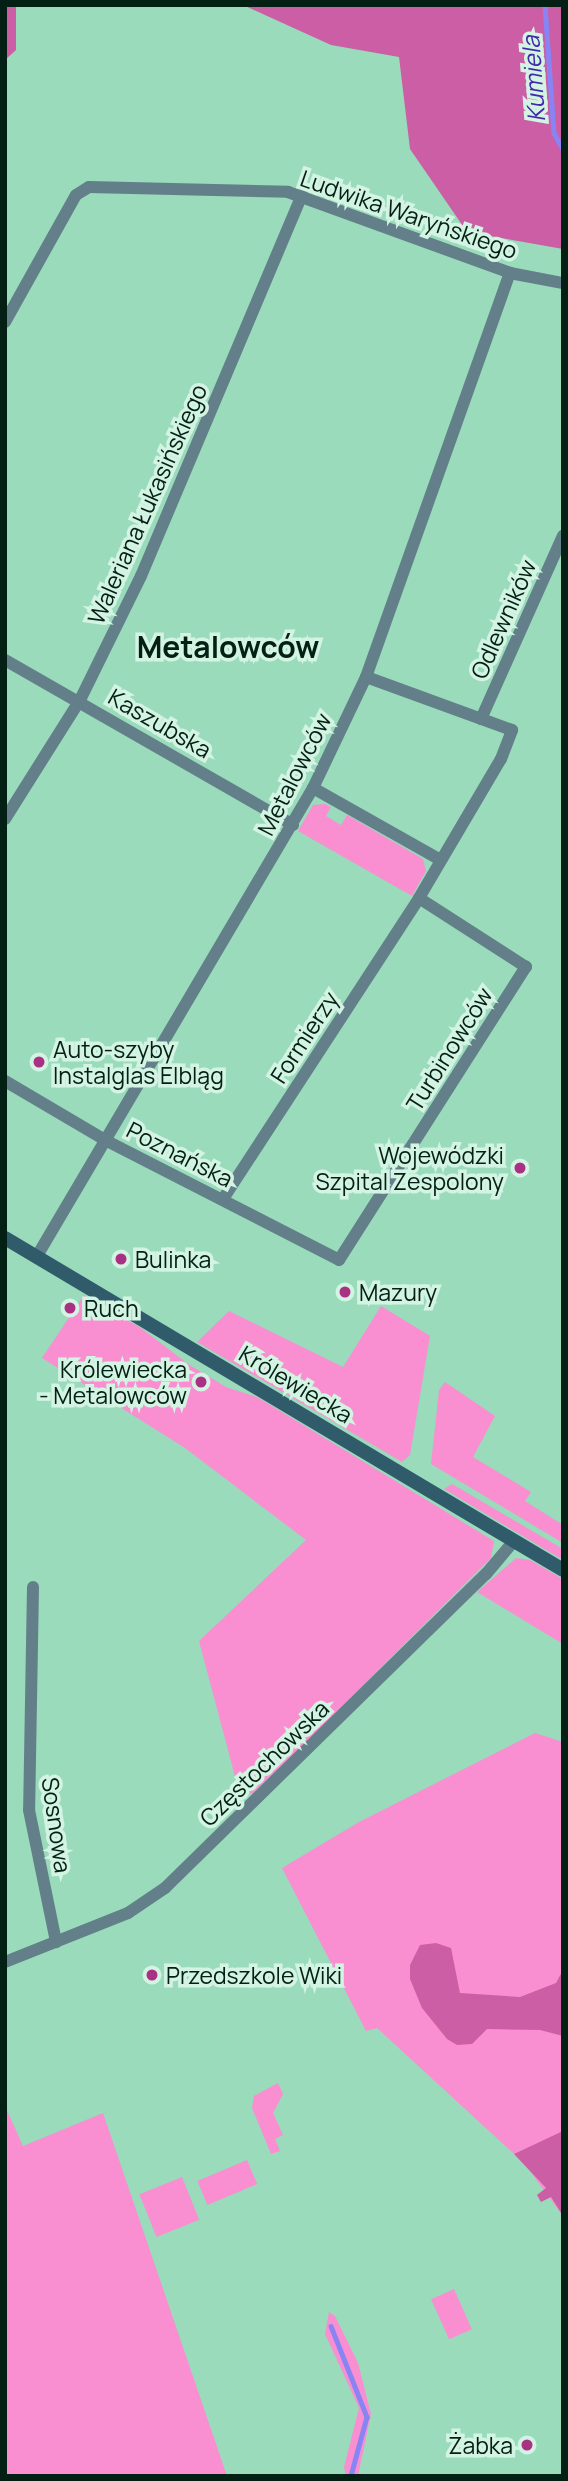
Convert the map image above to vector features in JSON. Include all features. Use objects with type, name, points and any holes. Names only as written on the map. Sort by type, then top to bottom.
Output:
[{"type":"main road","name":"Królewiecka","points":[[5,1238],[563,1570]]},
{"type":"street","name":"Ludwika Waryńskiego","points":[[5,322],[76,195],[89,187],[302,195],[510,273],[563,283]]},
{"type":"street","name":"Waleriana Łukasińskiego","points":[[5,819],[80,701],[141,576],[302,195]]},
{"type":"street","name":"Metalowców","points":[[37,1256],[313,788],[366,677],[510,273]]},
{"type":"street","name":"Odlewników","points":[[481,719],[563,536]]},
{"type":"street","name":"Kaszubska","points":[[5,660],[293,825]]},
{"type":"street","points":[[366,677],[512,730],[501,759],[419,898]]},
{"type":"street","points":[[313,788],[441,860]]},
{"type":"street","name":"Turbinowców","points":[[339,1260],[526,967],[419,898]]},
{"type":"street","name":"Formierzy","points":[[223,1199],[419,898]]},
{"type":"street","name":"Poznańska","points":[[5,1082],[106,1140],[339,1260]]},
{"type":"street","name":"Częstochowska","points":[[5,1962],[128,1913],[165,1888],[486,1574],[514,1541]]},
{"type":"street","name":"Sosnowa","points":[[33,1587],[29,1810],[56,1942]]},
{"type":"shaded area","points":[[5,5],[16,5],[16,50],[5,60]]},
{"type":"shaded area","points":[[243,5],[563,5],[563,249],[467,232],[410,149],[399,57],[331,45]]},
{"type":"shaded area","points":[[325,804],[331,807],[326,816],[341,825],[347,815],[423,859],[426,871],[412,896],[298,831],[313,805]]},
{"type":"shaded area","points":[[84,1295],[141,1328],[188,1364],[226,1387],[257,1397],[494,1541],[491,1558],[253,1795],[237,1784],[199,1641],[306,1540],[185,1448],[42,1358]]},
{"type":"shaded area","points":[[381,1306],[430,1336],[410,1455],[402,1462],[197,1342],[229,1311],[343,1367]]},
{"type":"shaded area","points":[[445,1382],[495,1416],[473,1457],[531,1492],[525,1501],[563,1525],[563,1543],[431,1464],[439,1390]]},
{"type":"shaded area","points":[[452,1484],[563,1549],[563,1560],[444,1489]]},
{"type":"shaded area","points":[[516,1558],[530,1560],[563,1579],[563,1644],[477,1592]]},
{"type":"shaded area","points":[[535,1733],[563,1742],[563,2216],[524,2163],[377,2028],[366,2031],[282,1868],[359,1822]]},
{"type":"shaded area","points":[[436,1943],[451,1948],[460,1993],[520,1997],[556,1983],[563,1970],[563,2036],[540,2030],[487,2029],[472,2044],[457,2045],[447,2039],[422,2008],[410,1979],[410,1965],[420,1945]]},
{"type":"shaded area","points":[[278,2083],[283,2094],[273,2113],[283,2135],[275,2139],[280,2151],[271,2154],[252,2108],[254,2096]]},
{"type":"shaded area","points":[[5,2106],[23,2146],[103,2113],[227,2476],[5,2476]]},
{"type":"shaded area","points":[[563,2131],[563,2216],[551,2197],[541,2202],[537,2195],[546,2188],[514,2154]]},
{"type":"shaded area","points":[[247,2160],[257,2184],[207,2205],[197,2181]]},
{"type":"shaded area","points":[[182,2177],[199,2220],[157,2237],[139,2194]]},
{"type":"shaded area","points":[[454,2289],[472,2329],[449,2339],[431,2299]]},
{"type":"shaded area","points":[[329,2312],[335,2316],[358,2363],[371,2414],[358,2476],[346,2476],[344,2467],[359,2408],[325,2334]]},
{"type":"waterway","name":"Kumiela","points":[[545,5],[554,133],[563,149]]},
{"type":"waterway","points":[[331,2326],[367,2417],[351,2476]]},
{"type":"place","name":"Auto-szyby Instalglas Elbląg","points":[[39,1062]]},
{"type":"place","name":"Wojewódzki Szpital Zespolony","points":[[520,1168]]},
{"type":"place","name":"Bulinka","points":[[121,1259]]},
{"type":"place","name":"Mazury","points":[[345,1292]]},
{"type":"place","name":"Ruch","points":[[70,1308]]},
{"type":"place","name":"Królewiecka - Metalowców","points":[[201,1382]]},
{"type":"place","name":"Przedszkole Wiki","points":[[152,1975]]},
{"type":"place","name":"Żabka","points":[[527,2445]]},
{"type":"district","name":"Metalowców","points":[[228,647]]}]
